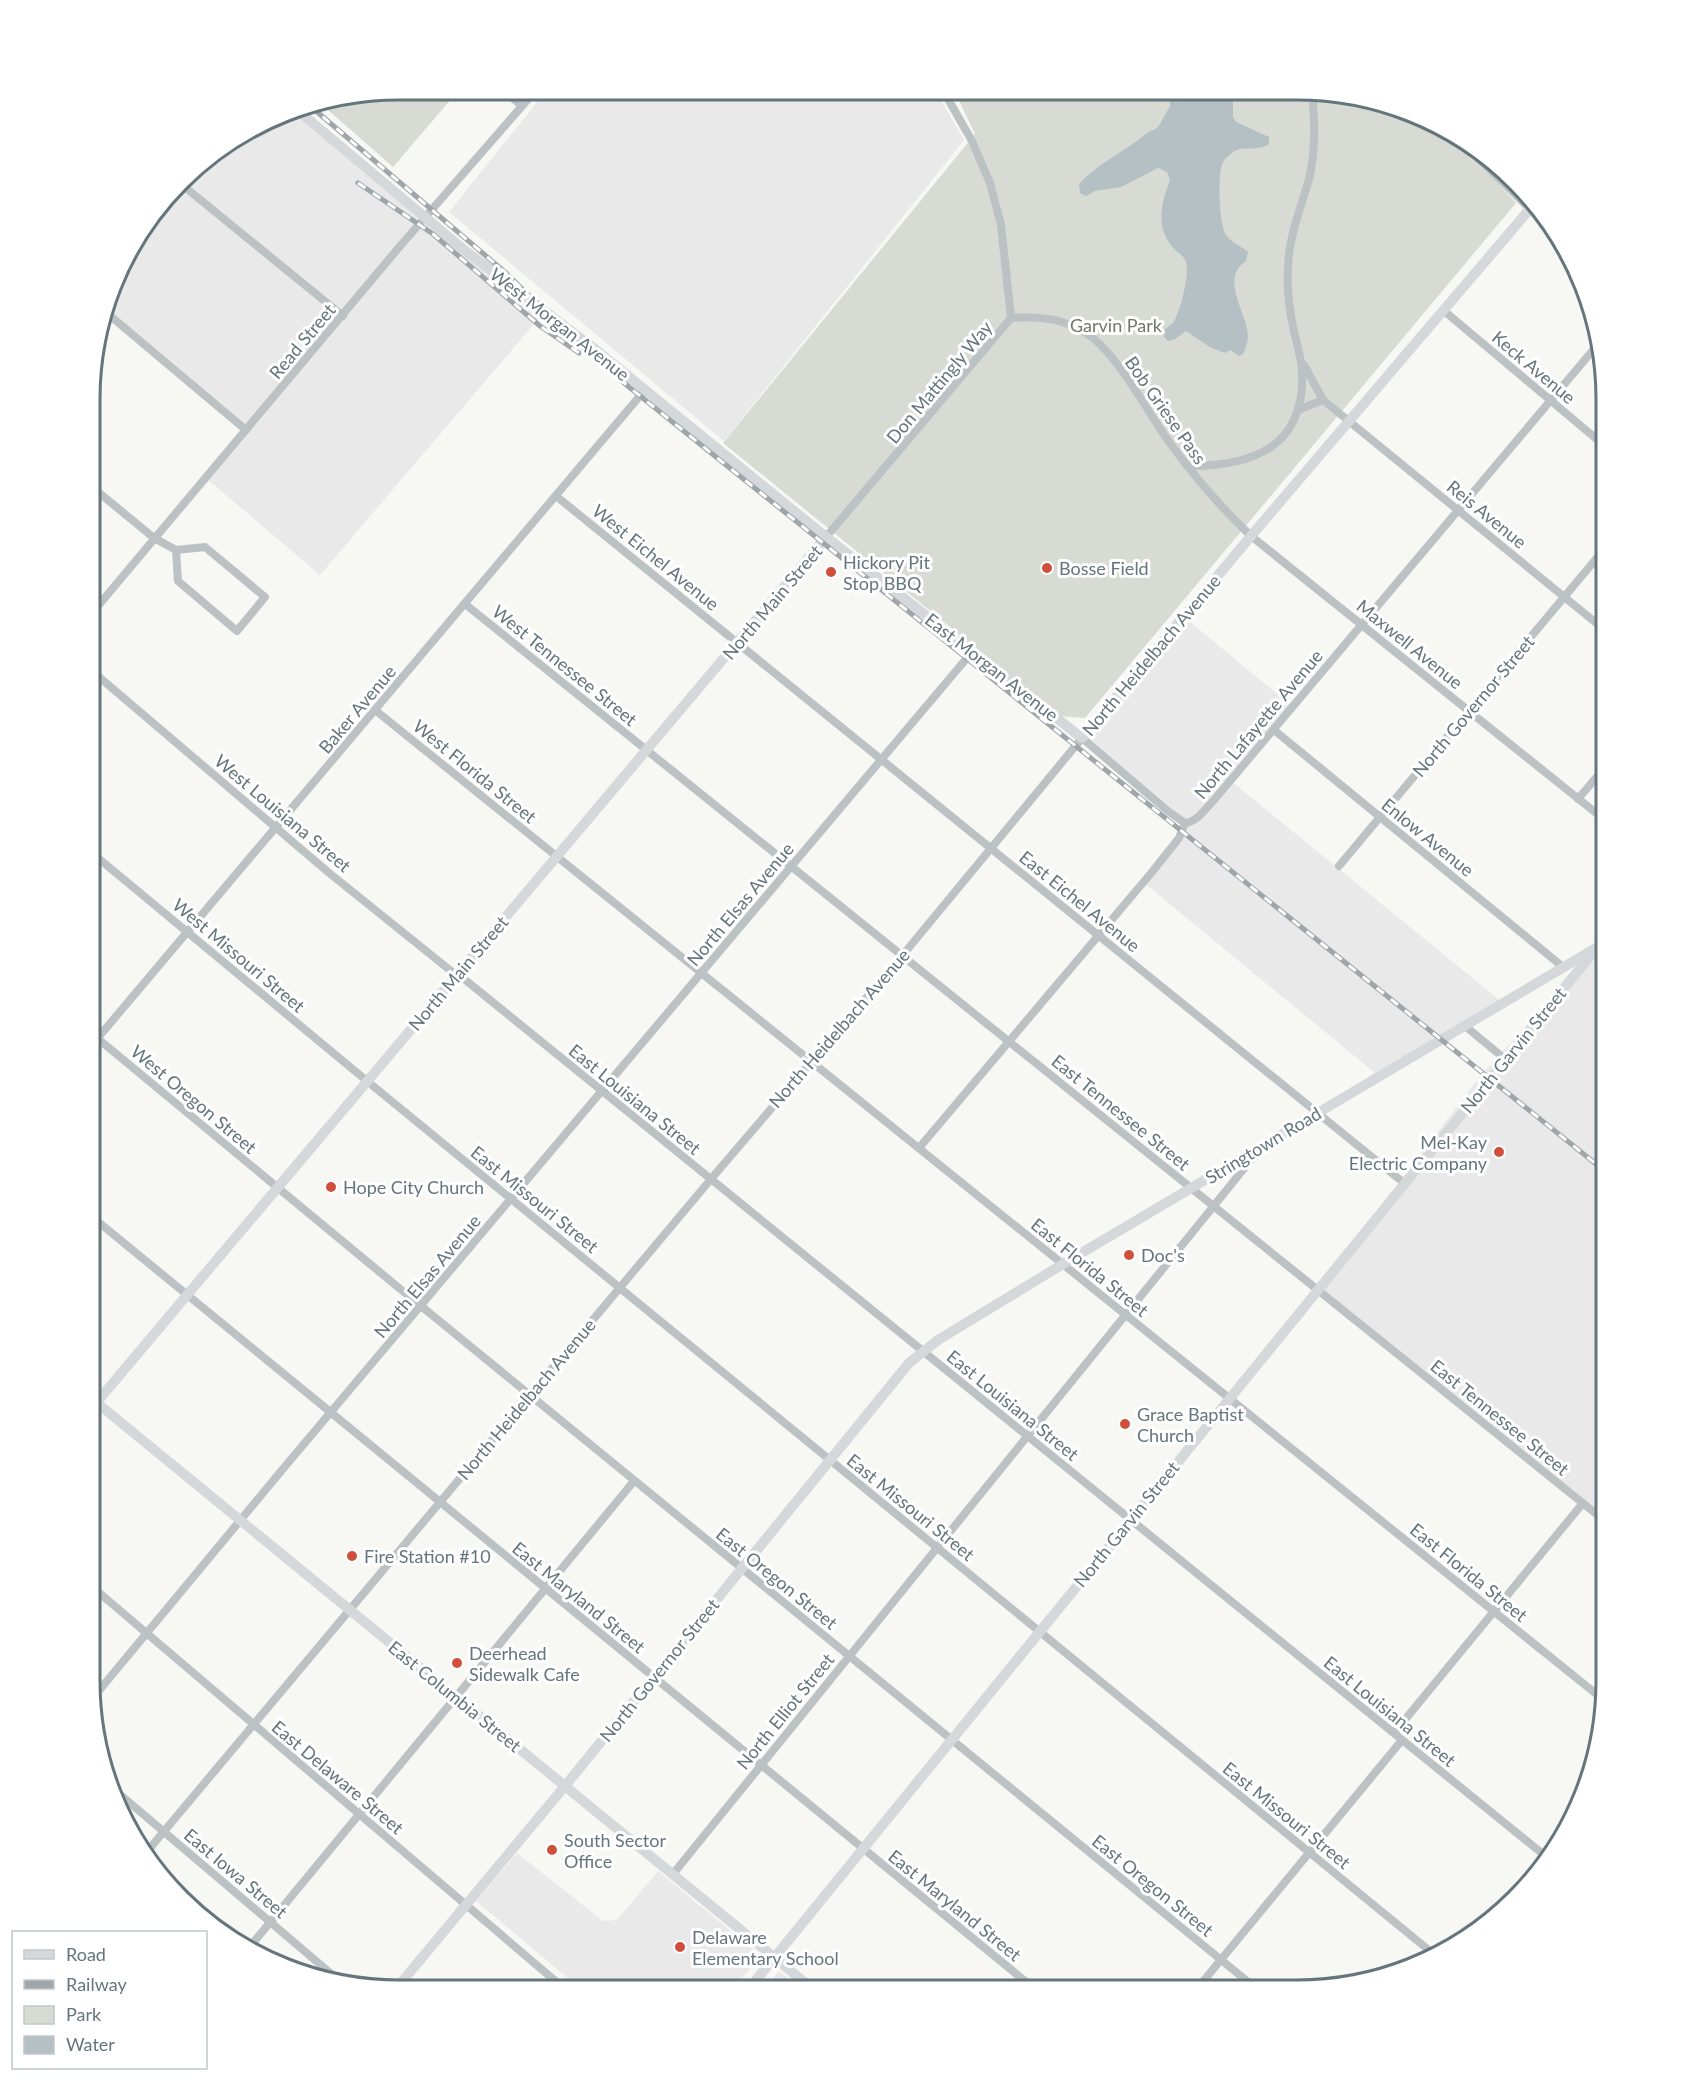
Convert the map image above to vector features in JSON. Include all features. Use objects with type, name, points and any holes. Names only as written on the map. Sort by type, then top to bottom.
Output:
[{"type":"main road","name":"West Morgan Avenue","points":[[304,116],[425,218],[596,350],[826,537]]},
{"type":"main road","name":"North Heidelbach Avenue","points":[[1082,738],[1528,210]]},
{"type":"main road","name":"North Main Street","points":[[100,1394],[187,1296],[826,537]]},
{"type":"main road","name":"East Morgan Avenue","points":[[826,537],[1082,738]]},
{"type":"main road","name":"Stringtown Road","points":[[923,1351],[1063,1264],[1596,948]]},
{"type":"main road","name":"North Garvin Street","points":[[755,1981],[1317,1289],[1596,951]]},
{"type":"main road","name":"North Governor Street","points":[[402,1981],[565,1786],[902,1370],[923,1351]]},
{"type":"main road","name":"East Columbia Street","points":[[100,1409],[241,1520],[803,1981]]},
{"type":"street","points":[[515,100],[522,106]]},
{"type":"street","name":"Read Street","points":[[100,603],[527,100]]},
{"type":"street","name":"Don Mattingly Way","points":[[826,537],[1011,318],[1001,225],[990,183],[969,135],[949,100]]},
{"type":"street","points":[[1187,466],[1257,455],[1276,445],[1286,435],[1298,410],[1302,379],[1300,355],[1288,303],[1287,275],[1291,237],[1313,157],[1313,101]]},
{"type":"street","points":[[187,189],[343,316]]},
{"type":"street","name":"Keck Avenue","points":[[1443,309],[1596,439]]},
{"type":"street","name":"Bob Griese Pass","points":[[1011,318],[1033,317],[1062,321],[1076,327],[1095,341],[1121,372],[1213,500],[1251,536]]},
{"type":"street","points":[[112,318],[246,430]]},
{"type":"street","name":"North Lafayette Avenue","points":[[919,1148],[1179,838],[1185,823],[1197,819],[1274,730],[1592,352]]},
{"type":"street","points":[[1298,410],[1323,400],[1300,355]]},
{"type":"street","name":"Baker Avenue","points":[[100,1029],[276,828],[644,391]]},
{"type":"street","name":"Reis Avenue","points":[[1323,400],[1596,623]]},
{"type":"street","points":[[100,494],[154,538],[176,550],[205,547],[265,597],[237,631],[178,581],[176,550]]},
{"type":"street","name":"West Eichel Avenue","points":[[556,496],[738,642]]},
{"type":"street","name":"Maxwell Avenue","points":[[1251,536],[1596,813]]},
{"type":"street","name":"North Governor Street","points":[[1339,866],[1596,559]]},
{"type":"street","name":"West Tennessee Street","points":[[465,604],[646,750]]},
{"type":"street","name":"East Eichel Avenue","points":[[738,642],[1404,1183]]},
{"type":"street","name":"North Elsas Avenue","points":[[100,1689],[972,652]]},
{"type":"street","name":"West Louisiana Street","points":[[100,678],[276,828],[457,975]]},
{"type":"street","name":"West Florida Street","points":[[375,710],[557,856]]},
{"type":"street","name":"Enlow Avenue","points":[[1274,730],[1563,967]]},
{"type":"street","name":"East Morgan Avenue","points":[[1082,738],[1185,823]]},
{"type":"street","name":"North Heidelbach Avenue","points":[[151,1847],[619,1288],[902,956],[1082,738]]},
{"type":"street","name":"East Tennessee Street","points":[[646,750],[1596,1514]]},
{"type":"street","points":[[1578,799],[1596,778]]},
{"type":"street","name":"East Florida Street","points":[[557,856],[1595,1693]]},
{"type":"street","name":"West Missouri Street","points":[[100,860],[367,1081]]},
{"type":"street","name":"East Louisiana Street","points":[[457,975],[1542,1853]]},
{"type":"street","points":[[1465,1026],[1505,1059]]},
{"type":"street","name":"West Oregon Street","points":[[100,1041],[277,1188]]},
{"type":"street","name":"East Missouri Street","points":[[367,1081],[1429,1950]]},
{"type":"street","name":"North Elliot Street","points":[[673,1874],[1261,1147]]},
{"type":"street","name":"East Oregon Street","points":[[277,1188],[1247,1981]]},
{"type":"street","name":"East Maryland Street","points":[[100,1224],[1025,1981]]},
{"type":"street","points":[[253,1942],[634,1481]]},
{"type":"street","points":[[1394,1733],[1583,1503]]},
{"type":"street","name":"East Delaware Street","points":[[100,1593],[556,1981]]},
{"type":"street","points":[[1204,1981],[1402,1740]]},
{"type":"street","name":"East Iowa Street","points":[[123,1797],[329,1972]]},
{"type":"shaded area","points":[[539,100],[941,100],[964,140],[724,441],[449,212]]},
{"type":"shaded area","points":[[304,116],[545,311],[320,575],[206,478],[246,431],[112,318],[131,267],[151,233],[175,202],[217,162],[267,131],[285,123]]},
{"type":"shaded area","points":[[1183,616],[1293,707],[1231,781],[1503,1003],[1380,1077],[1143,882],[1183,833],[1184,823],[1082,738]]},
{"type":"shaded area","points":[[1596,949],[1596,1514],[1317,1289],[1482,1074]]},
{"type":"shaded area","points":[[517,1853],[603,1921],[617,1920],[658,1871],[761,1956],[740,1981],[571,1981],[476,1901]]},
{"type":"shaded area","points":[[779,1971],[791,1981],[771,1981]]},
{"type":"green space","points":[[450,100],[393,167],[327,110],[380,101]]},
{"type":"green space","name":"Garvin Park","points":[[959,100],[1296,100],[1336,103],[1393,116],[1429,131],[1477,161],[1516,203],[1085,718],[1060,716],[723,443],[975,134]]},
{"type":"water","points":[[1170,100],[1233,100],[1233,116],[1236,122],[1269,137],[1269,144],[1265,146],[1233,152],[1221,168],[1220,199],[1224,229],[1228,238],[1248,252],[1246,261],[1238,268],[1235,277],[1236,296],[1248,336],[1244,352],[1239,356],[1230,350],[1225,353],[1210,347],[1186,331],[1168,341],[1161,333],[1175,319],[1187,275],[1185,259],[1171,245],[1163,229],[1163,205],[1170,180],[1167,172],[1158,168],[1121,187],[1095,191],[1086,196],[1080,193],[1079,184],[1086,177],[1158,127],[1170,107]]},
{"type":"railway","points":[[317,112],[506,273],[573,339],[629,387],[1596,1164]]},
{"type":"railway","points":[[358,183],[433,234],[540,326],[579,353]]},
{"type":"place","name":"Bosse Field","points":[[1047,568]]},
{"type":"place","name":"Hickory Pit Stop BBQ","points":[[831,572]]},
{"type":"place","name":"Mel-Kay Electric Company","points":[[1499,1152]]},
{"type":"place","name":"Hope City Church","points":[[331,1187]]},
{"type":"place","name":"Doc's","points":[[1129,1255]]},
{"type":"place","name":"Grace Baptist Church","points":[[1125,1424]]},
{"type":"place","name":"Fire Station #10","points":[[352,1556]]},
{"type":"place","name":"Deerhead Sidewalk Cafe","points":[[457,1663]]},
{"type":"place","name":"South Sector Office","points":[[552,1850]]},
{"type":"place","name":"Delaware Elementary School","points":[[680,1947]]}]
